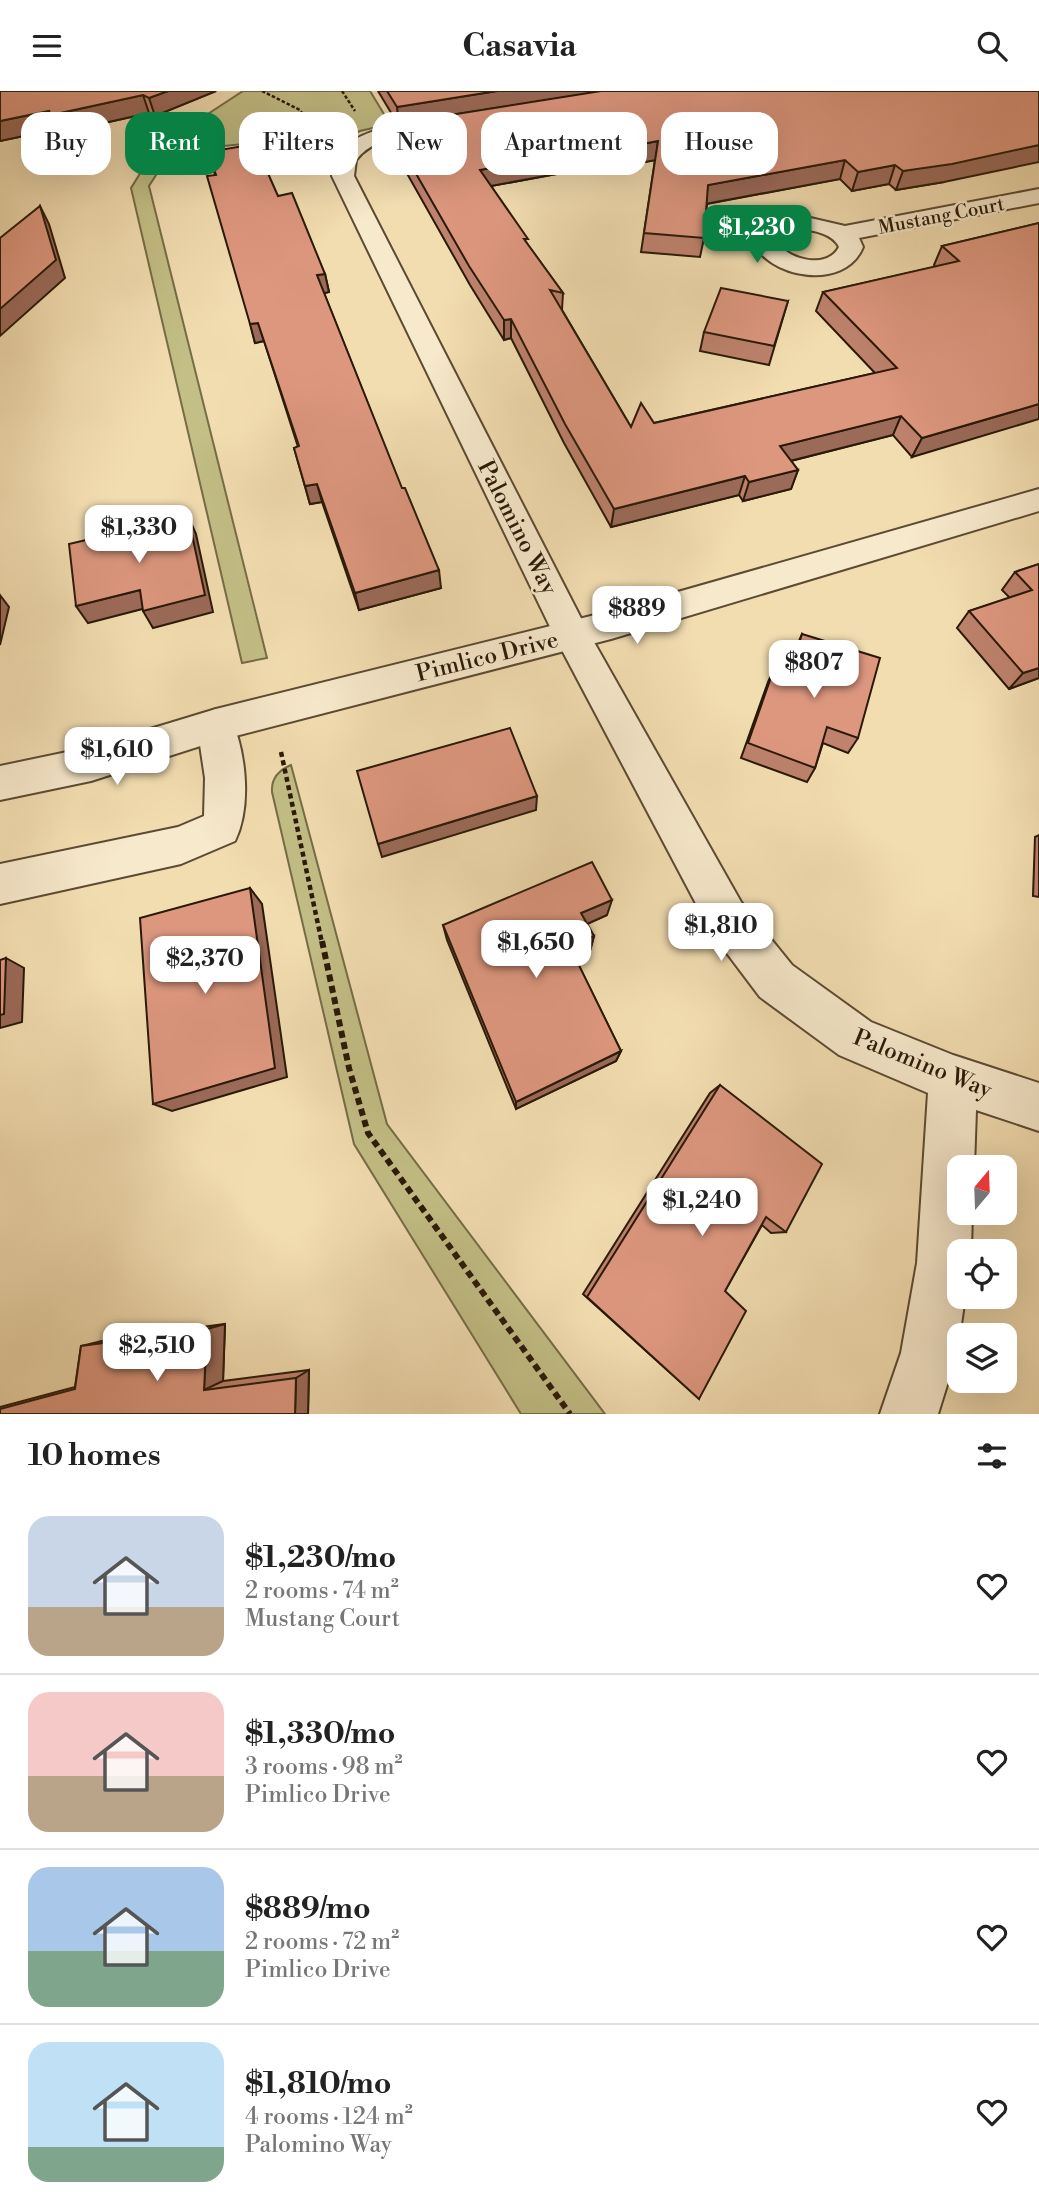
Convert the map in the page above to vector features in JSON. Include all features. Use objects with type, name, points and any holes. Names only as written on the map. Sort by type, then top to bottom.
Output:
[{"type":"street","name":"Palomino Way","points":[[478,121],[373,138],[353,150],[345,159],[343,176],[572,635],[717,905],[776,981],[855,1039],[953,1079],[1039,1107]]},
{"type":"street","name":"Mustang Court","points":[[842,235],[1039,196]]},
{"type":"street","name":"Pimlico Drive","points":[[0,783],[91,764],[216,725],[572,635],[1039,501]]},
{"type":"street","points":[[0,884],[181,845],[221,828],[226,817],[226,803],[216,725]]},
{"type":"street","points":[[909,1414],[929,1353],[944,1263],[953,1079]]},
{"type":"path","points":[[262,91],[303,112]]},
{"type":"path","points":[[281,751],[349,1068],[368,1133],[570,1414]]},
{"type":"shaded area","points":[[243,91],[370,91],[383,112],[372,112],[372,128],[358,132],[358,112],[239,112],[239,144],[225,146],[225,112],[211,112]]},
{"type":"shaded area","points":[[139,175],[156,175],[149,186],[267,658],[242,663],[131,188]]},
{"type":"shaded area","points":[[291,765],[387,1124],[605,1414],[521,1414],[354,1144],[272,792],[277,775]]},
{"type":"building","points":[[0,91],[168,91],[149,98],[143,95],[65,112],[21,112],[21,117],[0,121]]},
{"type":"building","points":[[387,91],[497,91],[397,107]]},
{"type":"building","points":[[601,91],[1039,91],[1039,145],[952,164],[903,171],[895,165],[858,172],[845,160],[778,172],[778,112],[661,112],[661,175],[763,175],[708,185],[704,238],[644,233],[658,141],[647,143],[647,112],[481,112],[480,170],[528,239],[524,239],[563,293],[550,290],[631,427],[641,403],[654,423],[897,368],[823,292],[959,261],[942,246],[1039,223],[1039,404],[922,438],[901,416],[780,446],[798,470],[749,482],[745,476],[614,509],[565,424],[511,319],[504,320],[469,266],[417,175],[467,175],[467,112]]},
{"type":"building","points":[[239,147],[239,175],[269,175],[278,196],[292,193],[325,274],[317,275],[402,488],[405,488],[439,570],[355,593],[317,484],[305,486],[294,448],[299,446],[258,323],[250,324],[207,176],[225,175],[225,149]]},
{"type":"building","points":[[40,206],[56,260],[0,309],[0,238]]},
{"type":"building","points":[[721,288],[788,301],[774,346],[704,332]]},
{"type":"building","points":[[188,516],[205,595],[143,611],[140,590],[76,606],[69,544]]},
{"type":"building","points":[[1039,564],[1039,668],[1023,673],[969,611],[1032,590],[1015,572]]},
{"type":"building","points":[[802,634],[880,658],[858,738],[827,727],[815,768],[748,743],[775,666],[790,671]]},
{"type":"building","points":[[510,728],[537,796],[378,844],[357,771]]},
{"type":"building","points":[[592,862],[612,900],[581,913],[594,936],[570,947],[621,1051],[516,1102],[443,925]]},
{"type":"building","points":[[250,888],[275,1068],[153,1104],[140,918]]},
{"type":"building","points":[[6,958],[4,1014],[0,1015],[0,960]]},
{"type":"building","points":[[720,1085],[822,1164],[786,1232],[766,1217],[725,1291],[746,1311],[699,1399],[587,1297]]},
{"type":"building","points":[[207,1329],[204,1390],[296,1378],[295,1414],[0,1414],[0,1409],[75,1389],[81,1346]]}]
